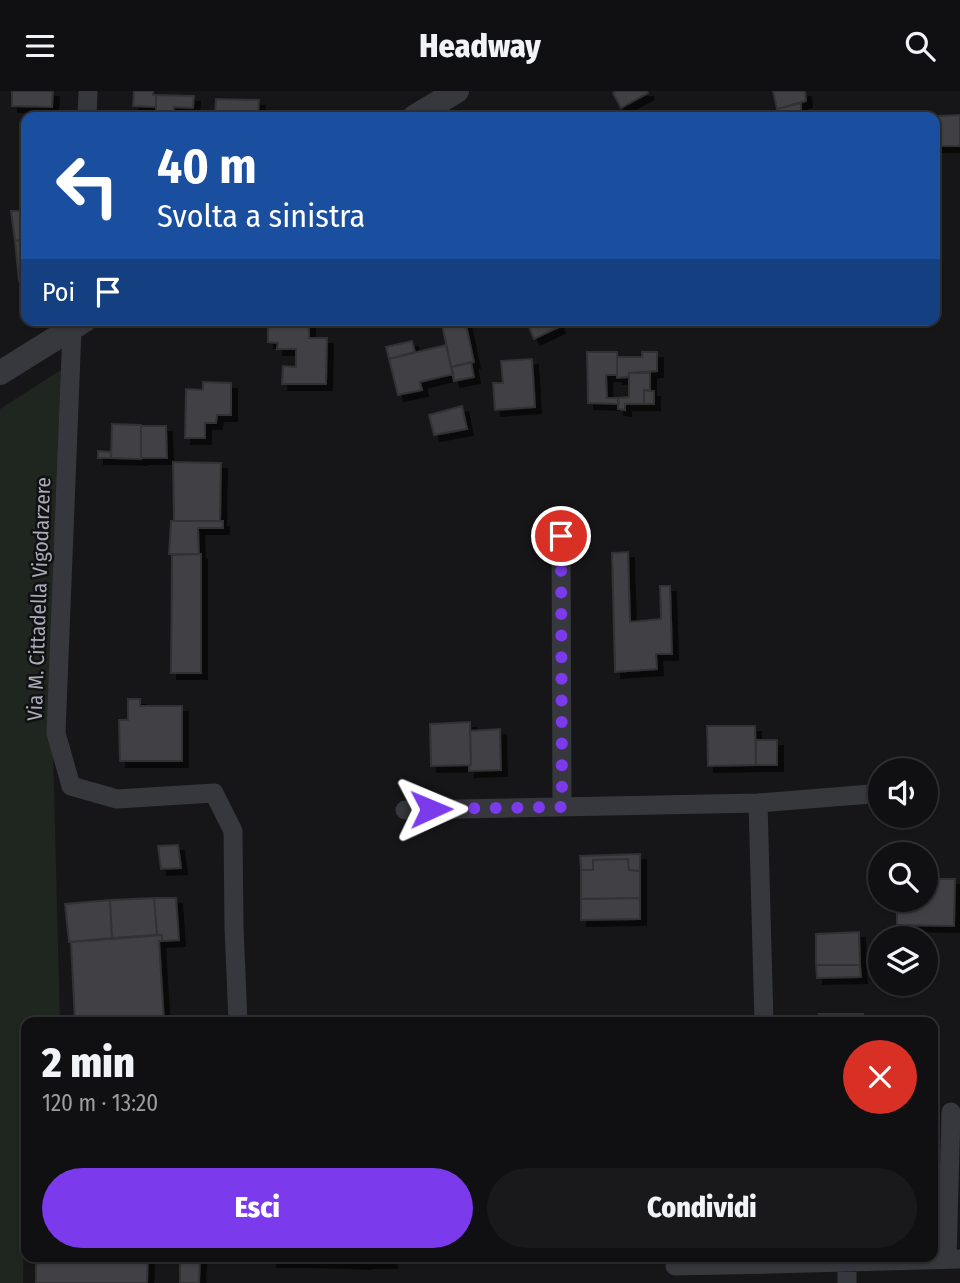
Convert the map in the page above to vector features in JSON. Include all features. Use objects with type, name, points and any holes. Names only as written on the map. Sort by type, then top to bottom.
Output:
[{"type":"street","points":[[87,112],[88,91]]},
{"type":"street","points":[[422,112],[457,91]]},
{"type":"street","points":[[0,373],[76,326]]},
{"type":"street","name":"Via M. Cittadella Vigodarzere","points":[[79,326],[56,733],[71,786],[117,799],[214,793],[233,831],[238,1017]]},
{"type":"street","points":[[561,536],[562,807]]},
{"type":"street","points":[[405,810],[758,803],[868,795]]},
{"type":"street","points":[[758,803],[764,1017]]},
{"type":"street","points":[[946,1259],[951,1112]]},
{"type":"street","points":[[675,1266],[739,1262]]},
{"type":"street","points":[[847,1262],[847,1283]]},
{"type":"shaded area","points":[[61,370],[53,751],[60,1017],[21,1017],[23,1283],[0,1283],[0,409]]},
{"type":"building","points":[[12,91],[53,91],[52,107],[12,106]]},
{"type":"building","points":[[134,91],[153,91],[153,95],[156,95],[156,107],[133,106]]},
{"type":"building","points":[[773,91],[805,91],[806,101],[777,109]]},
{"type":"building","points":[[613,93],[648,93],[621,108]]},
{"type":"building","points":[[156,95],[194,96],[193,108],[174,107],[173,112],[156,112]]},
{"type":"building","points":[[216,99],[259,100],[258,112],[215,112]]},
{"type":"building","points":[[801,103],[801,112],[778,112],[777,109]]},
{"type":"building","points":[[960,115],[960,146],[940,146],[940,116]]},
{"type":"building","points":[[11,211],[21,211],[21,240],[15,241]]},
{"type":"building","points":[[21,240],[19,281],[15,241]]},
{"type":"building","points":[[268,326],[309,326],[309,338],[327,338],[326,384],[282,384],[283,366],[296,367],[296,349],[277,349],[278,343],[268,342]]},
{"type":"building","points":[[442,326],[466,326],[474,362],[451,367]]},
{"type":"building","points":[[529,326],[559,326],[559,327],[534,339]]},
{"type":"building","points":[[412,341],[415,352],[389,359],[386,347]]},
{"type":"building","points":[[446,345],[453,374],[420,382],[422,390],[398,395],[389,359]]},
{"type":"building","points":[[587,352],[617,352],[617,375],[606,375],[607,398],[618,398],[619,404],[588,403]]},
{"type":"building","points":[[642,352],[657,352],[657,371],[629,373],[629,377],[617,378],[617,357],[642,357]]},
{"type":"building","points":[[532,359],[535,407],[495,410],[493,383],[503,383],[501,361]]},
{"type":"building","points":[[471,362],[474,377],[454,381],[451,367]]},
{"type":"building","points":[[629,373],[650,373],[650,391],[644,390],[644,404],[625,404],[625,410],[618,409],[618,398],[629,397]]},
{"type":"building","points":[[203,382],[231,383],[231,415],[217,415],[216,423],[205,423],[205,438],[185,438],[186,389],[203,390]]},
{"type":"building","points":[[644,390],[654,391],[654,404],[644,404]]},
{"type":"building","points":[[462,406],[467,429],[434,435],[429,415]]},
{"type":"building","points":[[112,424],[141,425],[141,459],[111,458]]},
{"type":"building","points":[[141,426],[166,426],[167,458],[141,458]]},
{"type":"building","points":[[98,451],[111,452],[111,458],[98,458]]},
{"type":"building","points":[[173,462],[221,463],[220,521],[174,521]]},
{"type":"building","points":[[171,521],[223,521],[223,528],[198,528],[199,554],[169,554]]},
{"type":"building","points":[[628,552],[630,622],[661,619],[660,586],[670,586],[672,654],[656,654],[657,669],[615,672],[612,553]]},
{"type":"building","points":[[201,554],[201,673],[171,673],[172,555]]},
{"type":"building","points":[[128,699],[140,699],[140,706],[182,706],[182,761],[120,761],[119,720],[128,720]]},
{"type":"building","points":[[470,722],[471,765],[431,766],[430,724]]},
{"type":"building","points":[[707,726],[755,726],[756,765],[708,766]]},
{"type":"building","points":[[500,729],[501,770],[469,771],[470,731]]},
{"type":"building","points":[[756,740],[777,740],[777,765],[756,765]]},
{"type":"building","points":[[178,845],[181,868],[161,869],[158,846]]},
{"type":"building","points":[[640,854],[640,871],[629,870],[628,859],[593,860],[593,870],[581,870],[580,856]]},
{"type":"building","points":[[628,859],[629,870],[640,871],[640,898],[581,899],[581,870],[593,870],[593,860]]},
{"type":"building","points":[[938,879],[955,879],[954,926],[897,925],[897,912],[938,912]]},
{"type":"building","points":[[154,898],[157,935],[112,938],[110,900]]},
{"type":"building","points":[[154,898],[176,898],[179,940],[162,941],[162,935],[157,935]]},
{"type":"building","points":[[640,898],[640,919],[581,920],[581,899]]},
{"type":"building","points":[[110,900],[112,938],[69,942],[65,904]]},
{"type":"building","points":[[859,932],[860,965],[816,965],[816,934]]},
{"type":"building","points":[[162,935],[162,941],[159,941],[164,1017],[75,1017],[71,942]]},
{"type":"building","points":[[816,965],[860,965],[861,977],[817,978]]},
{"type":"building","points":[[819,1014],[863,1014],[863,1017],[819,1017]]},
{"type":"building","points":[[36,1262],[148,1262],[147,1283],[36,1283]]},
{"type":"building","points":[[180,1262],[200,1262],[199,1283],[180,1283]]},
{"type":"route","points":[[431,809],[562,807],[561,536]]}]
